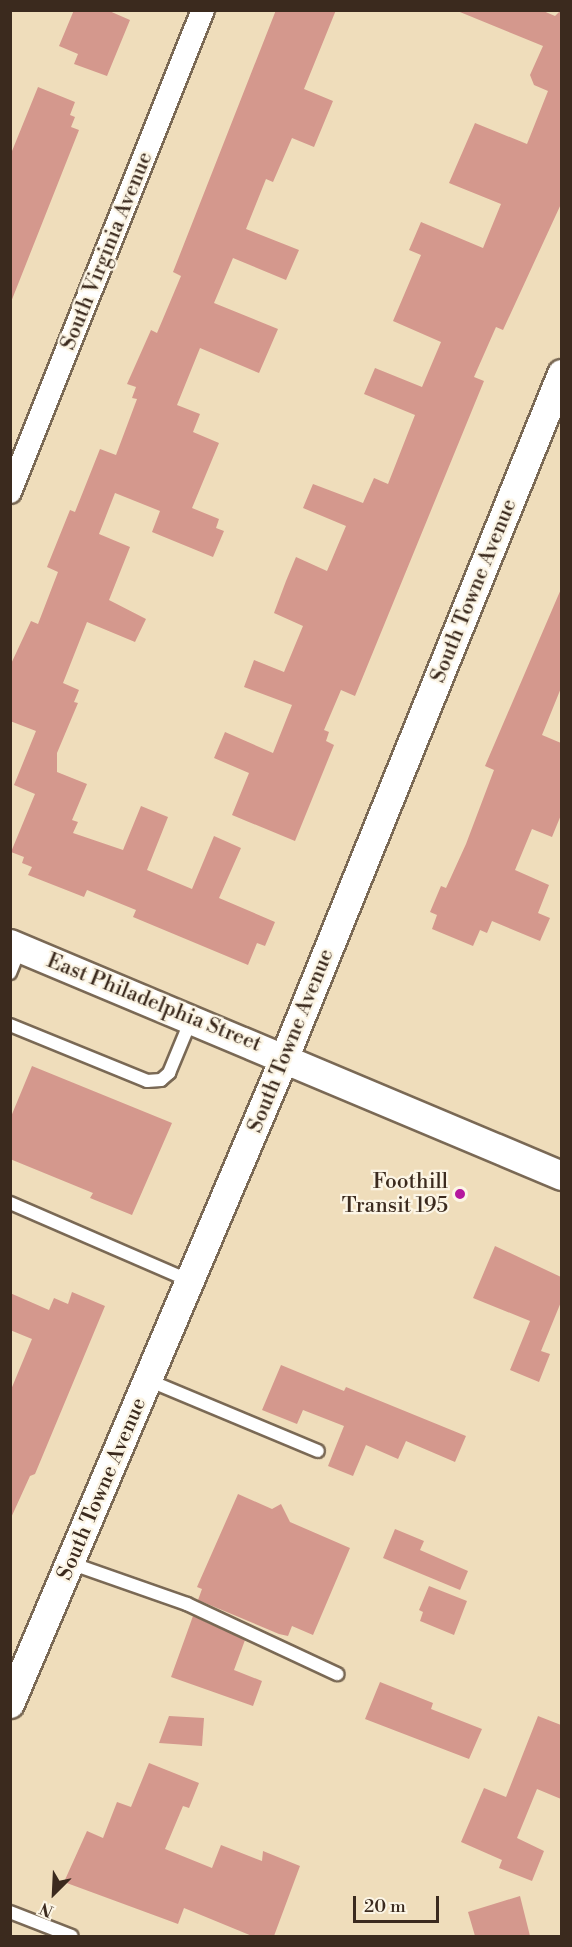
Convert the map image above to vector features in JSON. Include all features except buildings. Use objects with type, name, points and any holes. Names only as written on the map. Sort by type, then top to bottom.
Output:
[{"type":"street","name":"South Virginia Avenue","points":[[10,492],[203,10]]},
{"type":"street","name":"South Towne Avenue","points":[[10,1704],[285,1057],[561,374]]},
{"type":"street","name":"East Philadelphia Street","points":[[14,955],[191,1019],[561,1176]]},
{"type":"lane","points":[[10,1025],[147,1081],[161,1080],[169,1073],[191,1019]]},
{"type":"lane","points":[[10,1203],[190,1281]]},
{"type":"lane","points":[[148,1380],[318,1451]]},
{"type":"lane","points":[[70,1563],[187,1604],[337,1674]]},
{"type":"lane","points":[[10,1912],[72,1936]]},
{"type":"place","name":"Foothill Transit 195","points":[[460,1194]]}]
